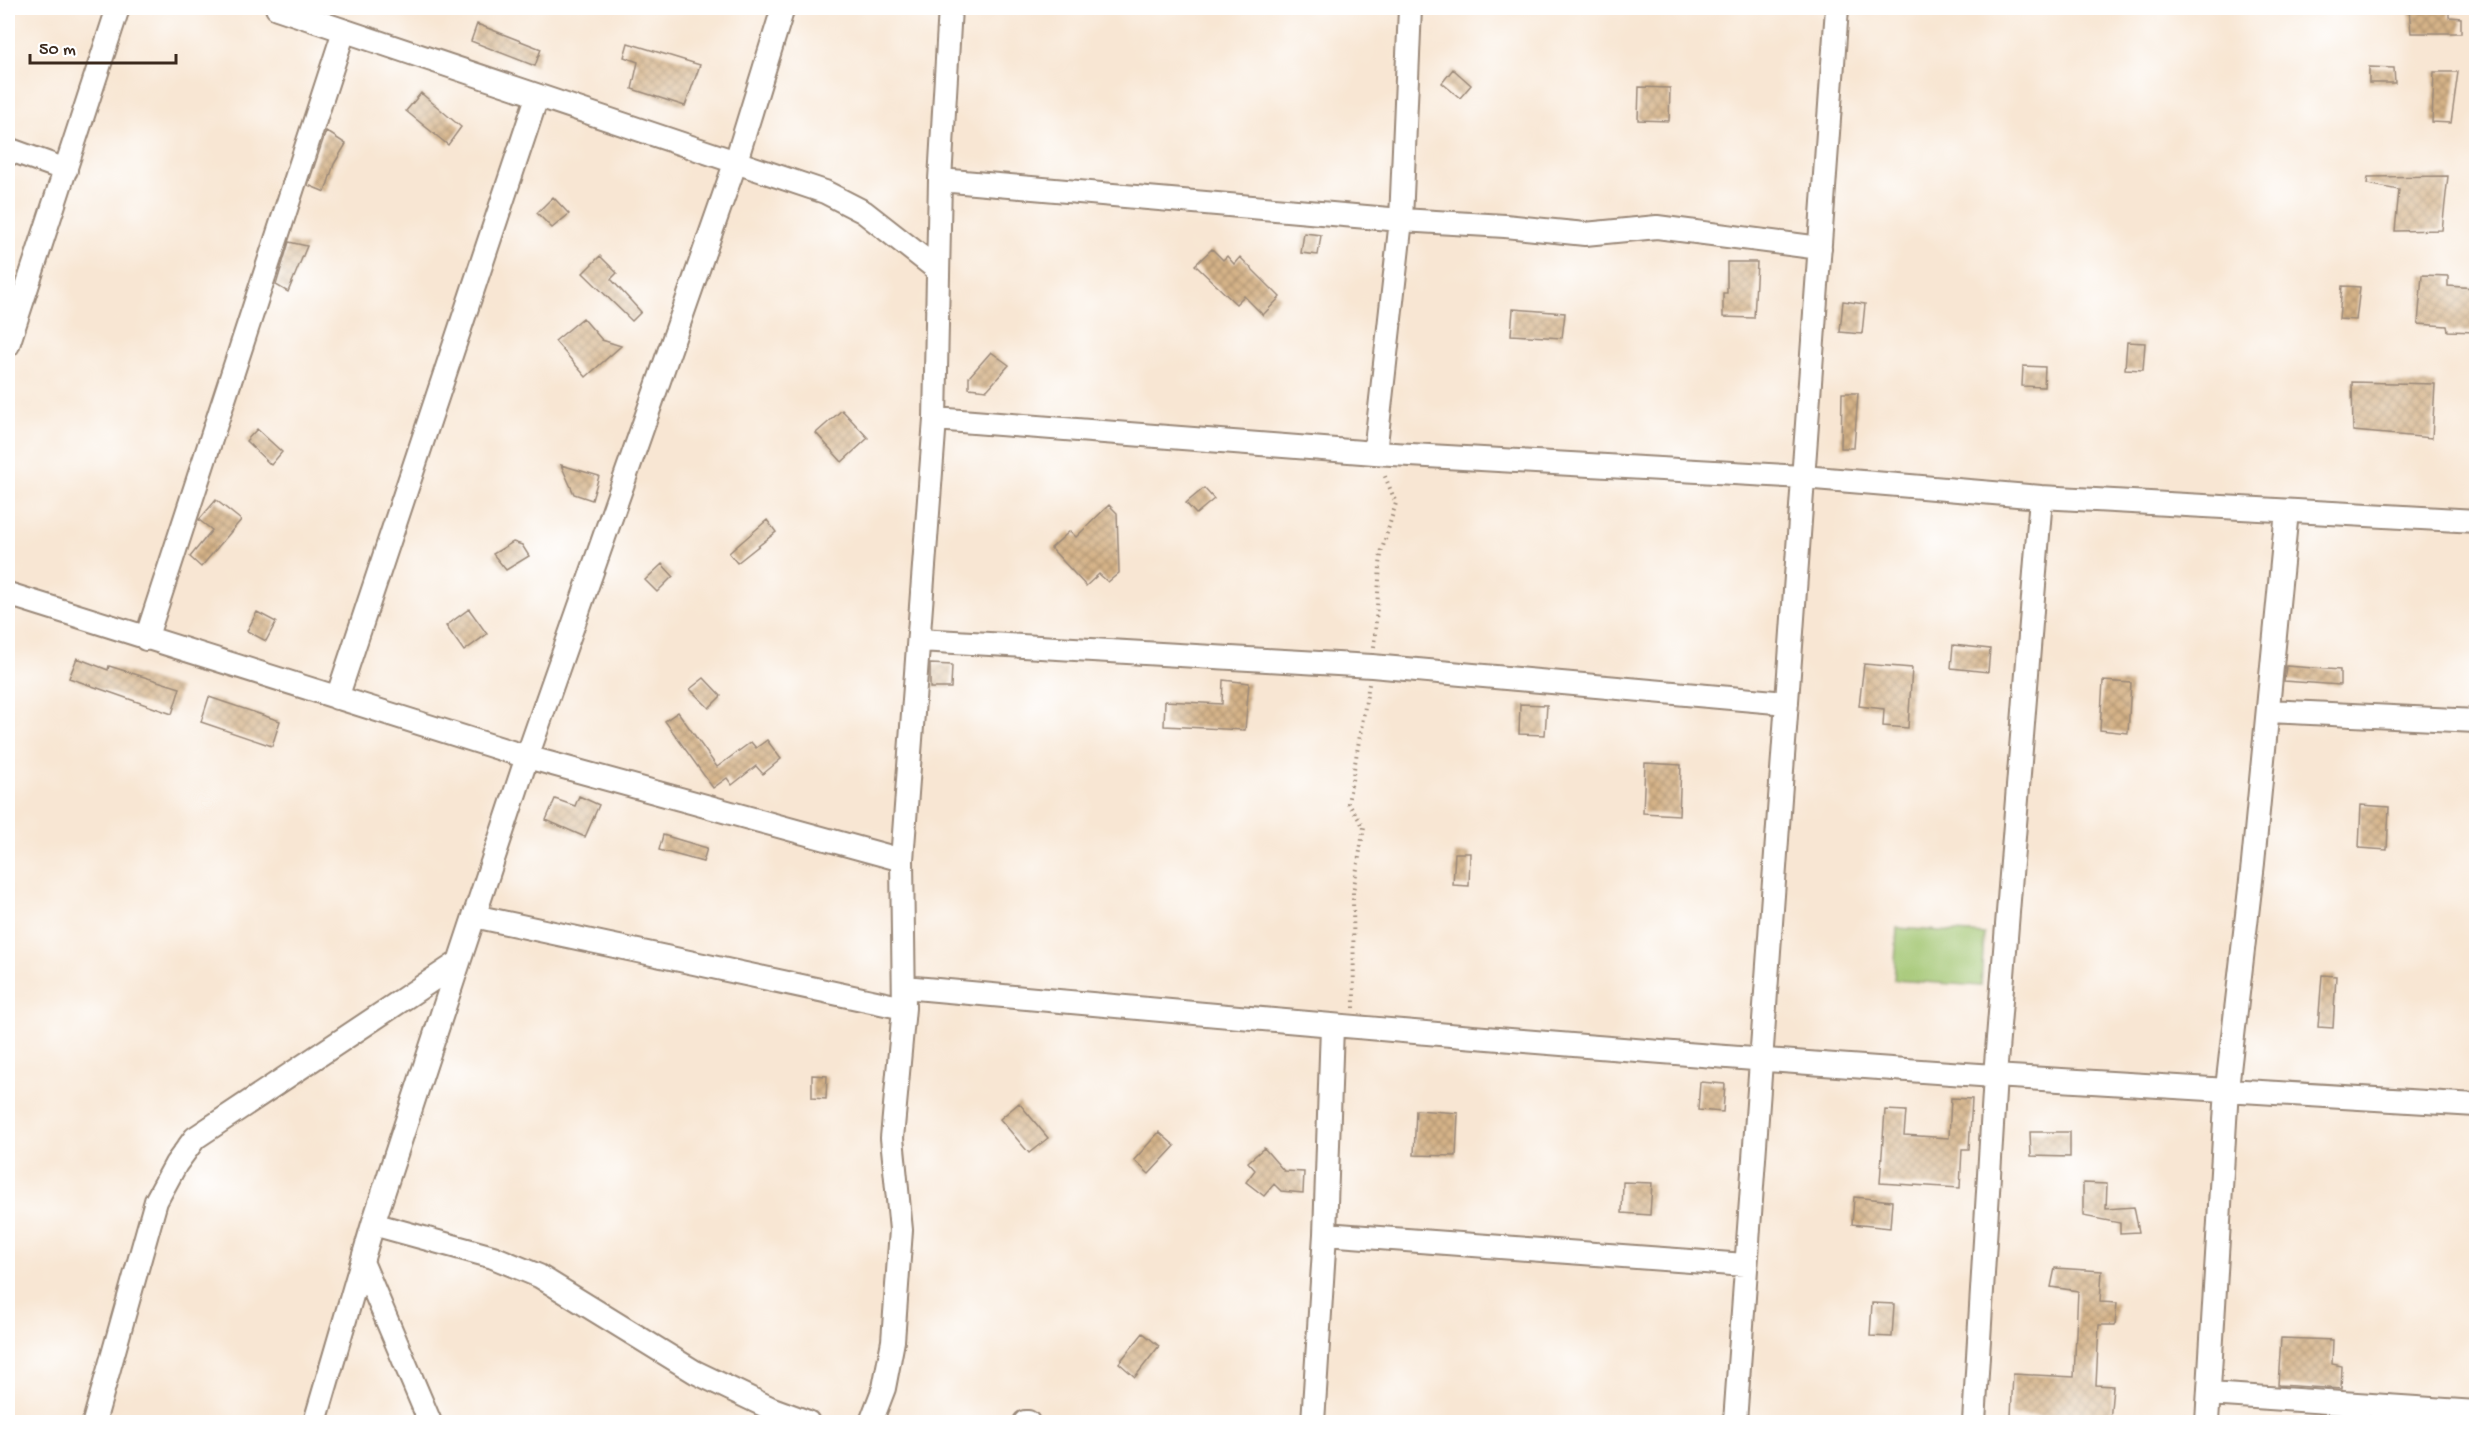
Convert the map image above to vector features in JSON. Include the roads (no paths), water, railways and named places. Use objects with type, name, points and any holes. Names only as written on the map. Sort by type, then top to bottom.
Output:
[{"type":"street","points":[[8,345],[118,8]]},
{"type":"street","points":[[277,8],[825,192],[864,212],[938,270]]},
{"type":"street","points":[[315,1422],[373,1224],[474,916],[527,757],[736,161],[783,8]]},
{"type":"street","points":[[871,1422],[884,1388],[893,1341],[901,1230],[892,1138],[904,998],[902,860],[935,418],[940,180],[950,8]]},
{"type":"street","points":[[1375,453],[1401,220],[1410,8]]},
{"type":"street","points":[[1735,1422],[1837,8]]},
{"type":"street","points":[[146,639],[344,31]]},
{"type":"street","points":[[337,698],[537,97]]},
{"type":"street","points":[[8,149],[66,170]]},
{"type":"street","points":[[940,180],[1585,234],[1657,227],[1820,249]]},
{"type":"street","points":[[935,418],[1375,453],[1803,477],[2041,497],[2476,521]]},
{"type":"street","points":[[1974,1422],[1995,1076],[2041,497]]},
{"type":"street","points":[[2207,1422],[2227,1088],[2287,511]]},
{"type":"street","points":[[8,594],[527,757],[902,860]]},
{"type":"street","points":[[919,640],[1372,666],[1787,703]]},
{"type":"street","points":[[2268,711],[2476,721]]},
{"type":"street","points":[[474,916],[904,998],[1343,1026],[1995,1076],[2227,1088],[2476,1105]]},
{"type":"street","points":[[94,1422],[156,1201],[176,1164],[195,1138],[459,962]]},
{"type":"street","points":[[1313,1422],[1325,1234],[1343,1026]]},
{"type":"street","points":[[373,1224],[493,1257],[539,1276],[695,1372],[770,1408],[808,1422]]},
{"type":"street","points":[[1325,1234],[1745,1265]]},
{"type":"street","points":[[363,1264],[430,1422]]},
{"type":"street","points":[[2209,1394],[2476,1412]]}]
